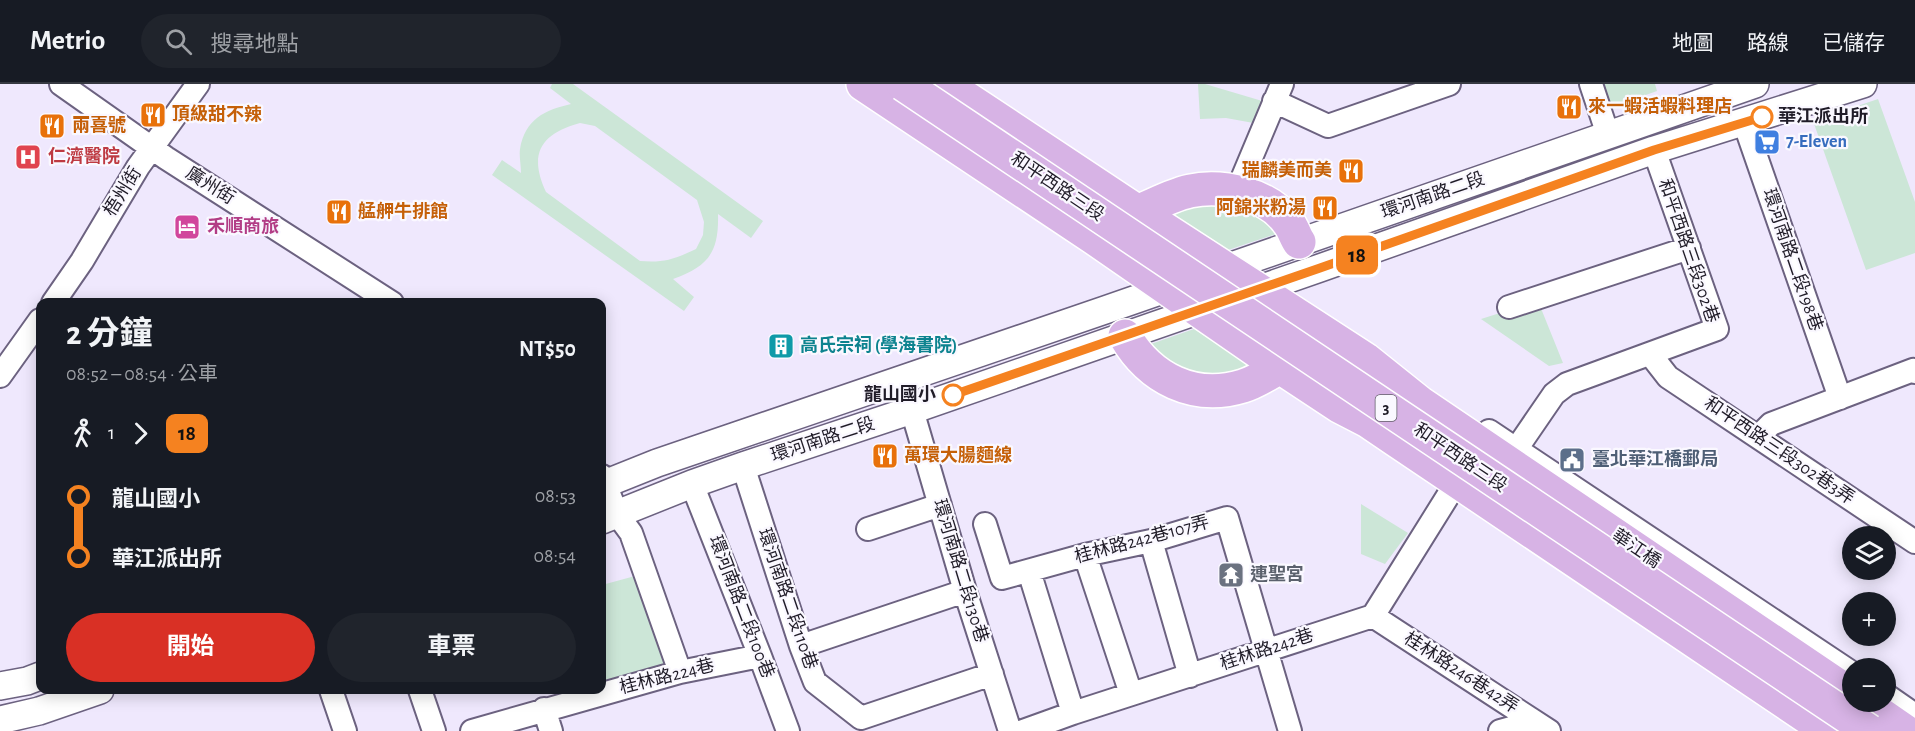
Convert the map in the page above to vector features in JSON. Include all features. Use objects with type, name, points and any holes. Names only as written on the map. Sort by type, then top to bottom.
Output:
[{"type":"main road","name":"和平西路三段","points":[[863,84],[1167,288],[1280,367],[1339,406],[1368,421],[1828,731]]},
{"type":"main road","name":"和平西路三段","points":[[903,84],[1869,731]]},
{"type":"main road","name":"和平西路三段","points":[[945,84],[1365,358],[1420,403]]},
{"type":"main road","points":[[1138,212],[1188,191],[1204,188],[1237,191],[1265,202],[1277,211],[1288,221],[1299,242]]},
{"type":"main road","points":[[1125,336],[1133,350],[1155,372],[1183,386],[1198,390],[1213,391],[1243,386],[1280,367]]},
{"type":"main road","name":"華江橋","points":[[1420,403],[1842,688]]},
{"type":"main road","points":[[1877,712],[1905,731]]},
{"type":"street","name":"廣州街","points":[[61,84],[152,149],[384,298]]},
{"type":"street","name":"梧州街","points":[[56,298],[82,261],[138,167],[198,84]]},
{"type":"street","points":[[1237,191],[1278,92],[1328,126],[1449,84]]},
{"type":"street","points":[[1591,84],[1608,135]]},
{"type":"street","name":"環河南路二段","points":[[606,481],[1755,84]]},
{"type":"street","name":"環河南路二段","points":[[609,517],[743,466],[912,410],[1654,150],[1744,122],[1826,90],[1863,84]]},
{"type":"street","name":"環河南路二段198巷","points":[[1744,122],[1840,398]]},
{"type":"street","name":"和平西路三段302巷","points":[[1517,448],[1554,394],[1567,384],[1717,328],[1654,150]]},
{"type":"street","points":[[1509,307],[1689,248]]},
{"type":"street","points":[[0,376],[36,326]]},
{"type":"street","name":"和平西路三段302巷3弄","points":[[1650,354],[1668,377],[1915,542]]},
{"type":"street","name":"和平西路三段","points":[[1365,358],[1397,370],[1842,666]]},
{"type":"street","points":[[1759,436],[1771,424],[1914,371]]},
{"type":"street","name":"和平西路三段","points":[[1339,406],[1362,433],[1804,731]]},
{"type":"street","name":"環河南路二段130巷","points":[[912,410],[964,591],[1010,731]]},
{"type":"street","name":"環河南路二段110巷","points":[[743,466],[801,646],[815,682],[861,718],[992,674]]},
{"type":"street","name":"環河南路二段100巷","points":[[692,484],[788,731]]},
{"type":"street","points":[[1373,616],[1450,491]]},
{"type":"street","points":[[606,502],[609,517],[631,533],[680,672]]},
{"type":"street","points":[[868,530],[940,505]]},
{"type":"street","name":"桂林路242巷107弄","points":[[986,524],[1002,578],[1085,555],[1150,541],[1227,518],[1290,731]]},
{"type":"street","points":[[1150,541],[1190,676]]},
{"type":"street","points":[[1085,555],[1131,694]]},
{"type":"street","points":[[1029,571],[1072,713]]},
{"type":"street","points":[[801,646],[964,591]]},
{"type":"street","name":"桂林路242巷","points":[[1023,731],[1072,713],[1373,616]]},
{"type":"street","name":"桂林路246巷42弄","points":[[1373,616],[1549,731]]},
{"type":"street","name":"桂林路224巷","points":[[606,688],[760,656]]},
{"type":"street","points":[[0,686],[36,678]]},
{"type":"street","points":[[0,720],[39,711],[88,694]]},
{"type":"street","points":[[332,694],[345,731]]},
{"type":"street","points":[[421,694],[434,731]]},
{"type":"street","name":"桂林路224巷","points":[[471,731],[544,710],[565,697]]},
{"type":"street","points":[[1896,702],[1915,715]]},
{"type":"street","points":[[544,710],[551,731]]},
{"type":"street","points":[[1500,731],[1518,726],[1528,718]]},
{"type":"green space","points":[[552,84],[573,84],[763,221],[751,238],[718,214],[714,248],[709,256],[695,269],[673,279],[694,297],[684,311],[492,175],[502,160],[521,173],[520,149],[526,130],[531,123],[553,109],[571,104],[550,88]],"holes":[[[580,123],[595,126],[697,200],[704,222],[703,235],[696,249],[669,260],[640,261],[546,192],[538,166],[539,156],[547,139]]]},
{"type":"green space","points":[[1198,84],[1205,84],[1269,103],[1259,124],[1226,118],[1200,119]]},
{"type":"green space","points":[[1601,84],[1655,84],[1657,91],[1609,108]]},
{"type":"green space","points":[[1878,99],[1915,202],[1915,253],[1866,270],[1813,121]]},
{"type":"green space","points":[[1230,197],[1280,224],[1276,234],[1225,251],[1175,218],[1175,205]]},
{"type":"green space","points":[[1538,301],[1563,363],[1549,366],[1481,319]]},
{"type":"green space","points":[[1194,329],[1253,367],[1254,373],[1179,377],[1148,345]]},
{"type":"green space","points":[[1361,504],[1408,533],[1385,564],[1361,554]]},
{"type":"green space","points":[[635,576],[668,664],[606,681],[606,584]]},
{"type":"bus line","name":"18","points":[[953,395],[1654,150],[1762,117]]},
{"type":"place","name":"來一蝦活蝦料理店","points":[[1569,107]]},
{"type":"place","name":"頂級甜不辣","points":[[153,115]]},
{"type":"place","name":"華江派出所","points":[[1762,117]]},
{"type":"place","name":"兩喜號","points":[[52,126]]},
{"type":"place","name":"7-Eleven","points":[[1767,142]]},
{"type":"place","name":"仁濟醫院","points":[[28,157]]},
{"type":"place","name":"瑞麟美而美","points":[[1351,171]]},
{"type":"place","name":"阿錦米粉湯","points":[[1325,208]]},
{"type":"place","name":"艋舺牛排館","points":[[339,212]]},
{"type":"place","name":"禾順商旅","points":[[187,227]]},
{"type":"place","name":"高氏宗祠 (學海書院)","points":[[781,346]]},
{"type":"place","name":"龍山國小","points":[[953,395]]},
{"type":"place","name":"萬環大腸麵線","points":[[885,456]]},
{"type":"place","name":"臺北華江橋郵局","points":[[1572,460]]},
{"type":"place","name":"連聖宮","points":[[1231,575]]}]
